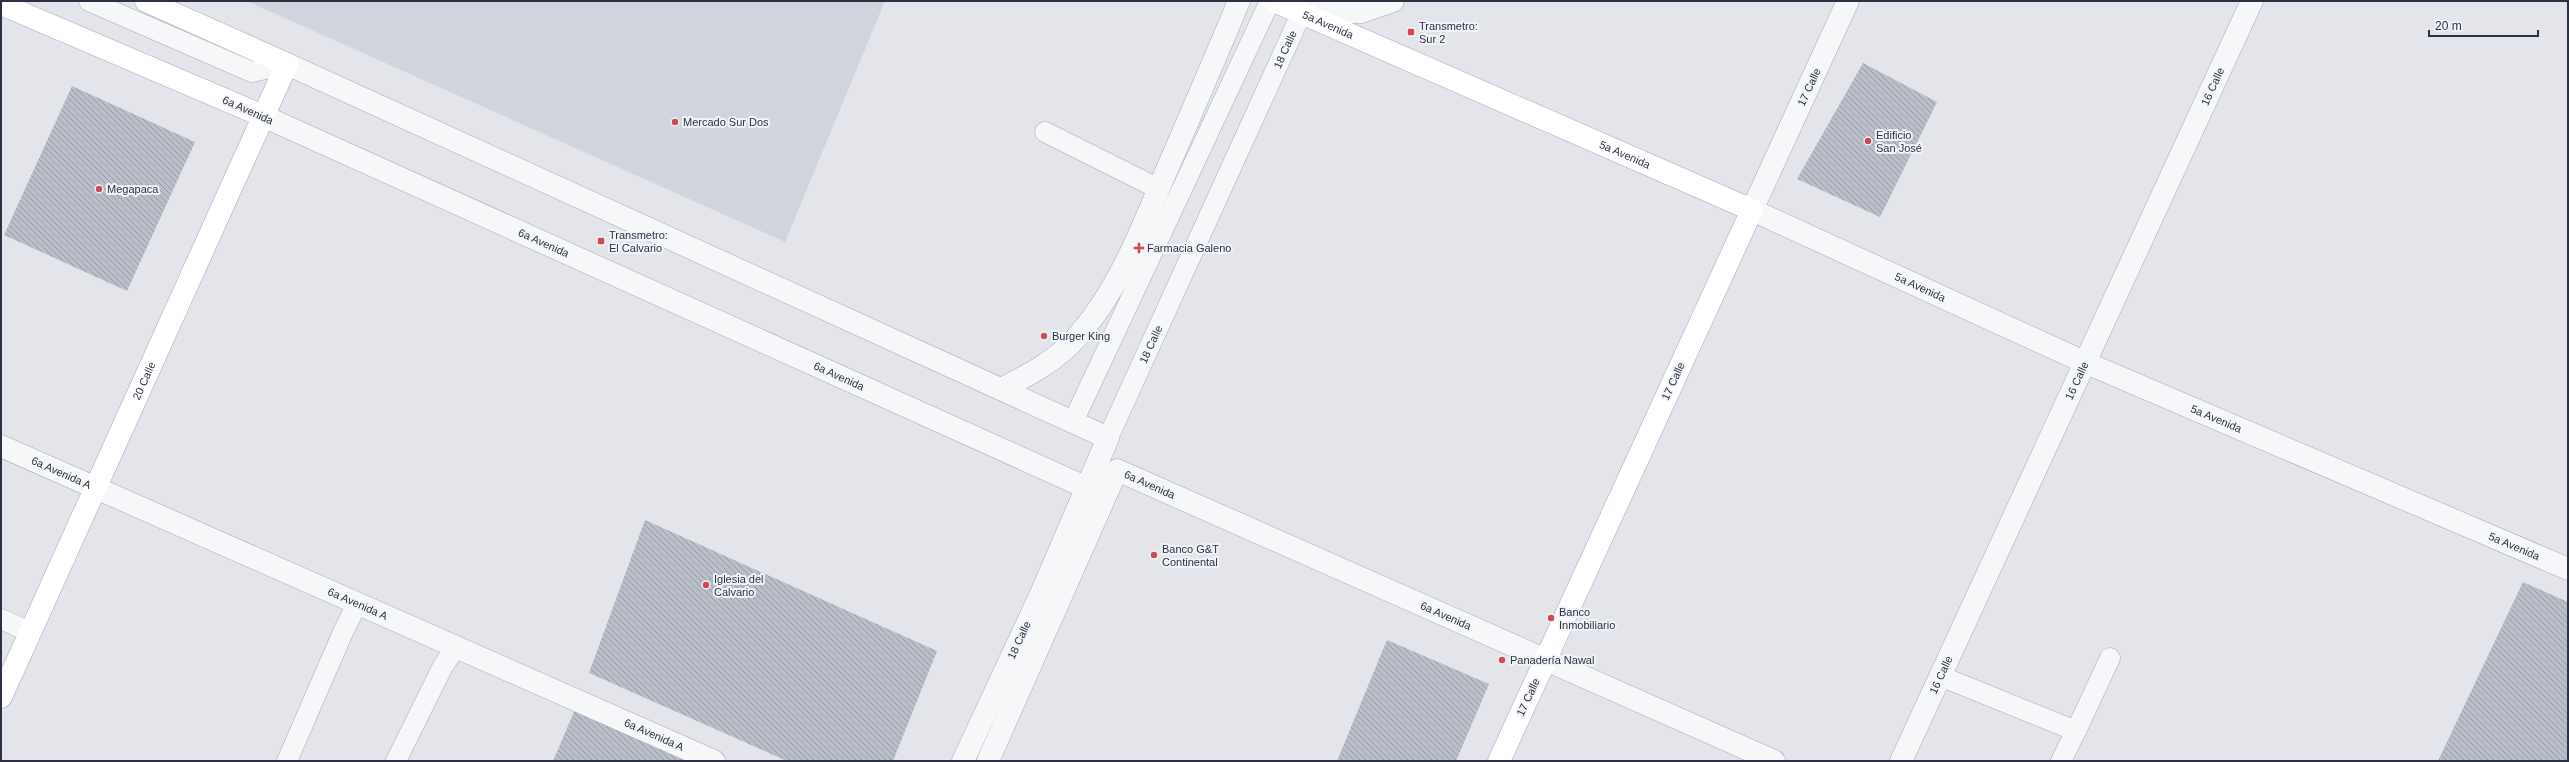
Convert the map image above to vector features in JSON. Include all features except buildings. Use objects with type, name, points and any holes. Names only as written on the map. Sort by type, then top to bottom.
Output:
[{"type":"main road","points":[[146,1],[287,64]]},
{"type":"main road","name":"5a Avenida","points":[[1274,1],[1304,7],[1752,210]]},
{"type":"main road","name":"6a Avenida","points":[[1,4],[263,116]]},
{"type":"main road","name":"20 Calle","points":[[1,697],[287,64]]},
{"type":"main road","name":"17 Calle","points":[[1499,761],[1752,210]]},
{"type":"street","points":[[1001,389],[1025,377],[1051,360],[1075,340],[1098,312],[1138,239],[1239,1]]},
{"type":"street","points":[[1304,7],[1361,12],[1393,1]]},
{"type":"street","name":"17 Calle","points":[[1752,210],[1848,1]]},
{"type":"street","name":"16 Calle","points":[[1901,761],[2252,1]]},
{"type":"street","points":[[287,64],[1108,438]]},
{"type":"street","name":"6a Avenida","points":[[263,116],[1085,487]]},
{"type":"street","name":"5a Avenida","points":[[1752,210],[2084,362],[2568,569]]},
{"type":"street","name":"18 Calle","points":[[963,761],[1039,598],[1085,487],[1108,438]]},
{"type":"street","name":"6a Avenida A","points":[[1,446],[714,761]]},
{"type":"street","name":"6a Avenida","points":[[1117,470],[1774,761]]},
{"type":"street","name":"18 Calle","points":[[988,761],[1117,470]]},
{"type":"lane","points":[[89,1],[252,72],[287,64]]},
{"type":"lane","points":[[1073,422],[1270,1]]},
{"type":"lane","name":"18 Calle","points":[[1108,438],[1304,7]]},
{"type":"lane","points":[[1045,132],[1159,189]]},
{"type":"lane","points":[[287,761],[344,630],[358,604]]},
{"type":"lane","points":[[1,619],[30,632]]},
{"type":"lane","points":[[396,761],[443,666],[456,647]]},
{"type":"lane","points":[[2061,761],[2110,658]]},
{"type":"lane","points":[[1940,676],[2076,731]]},
{"type":"shaded area","name":"Mercado Sur Dos","points":[[247,1],[885,1],[785,242]]},
{"type":"place","name":"Transmetro: Sur 2","points":[[1411,32]]},
{"type":"place","name":"Mercado Sur Dos","points":[[675,122]]},
{"type":"place","name":"Edificio San José","points":[[1868,141]]},
{"type":"place","name":"Megapaca","points":[[99,189]]},
{"type":"place","name":"Transmetro: El Calvario","points":[[601,241]]},
{"type":"place","name":"Farmacia Galeno","points":[[1139,248]]},
{"type":"place","name":"Burger King","points":[[1044,336]]},
{"type":"place","name":"Banco G&T Continental","points":[[1154,555]]},
{"type":"place","name":"Iglesia del Calvario","points":[[706,585]]},
{"type":"place","name":"Banco Inmobiliario","points":[[1551,618]]},
{"type":"place","name":"Panadería Nawal","points":[[1502,660]]}]
